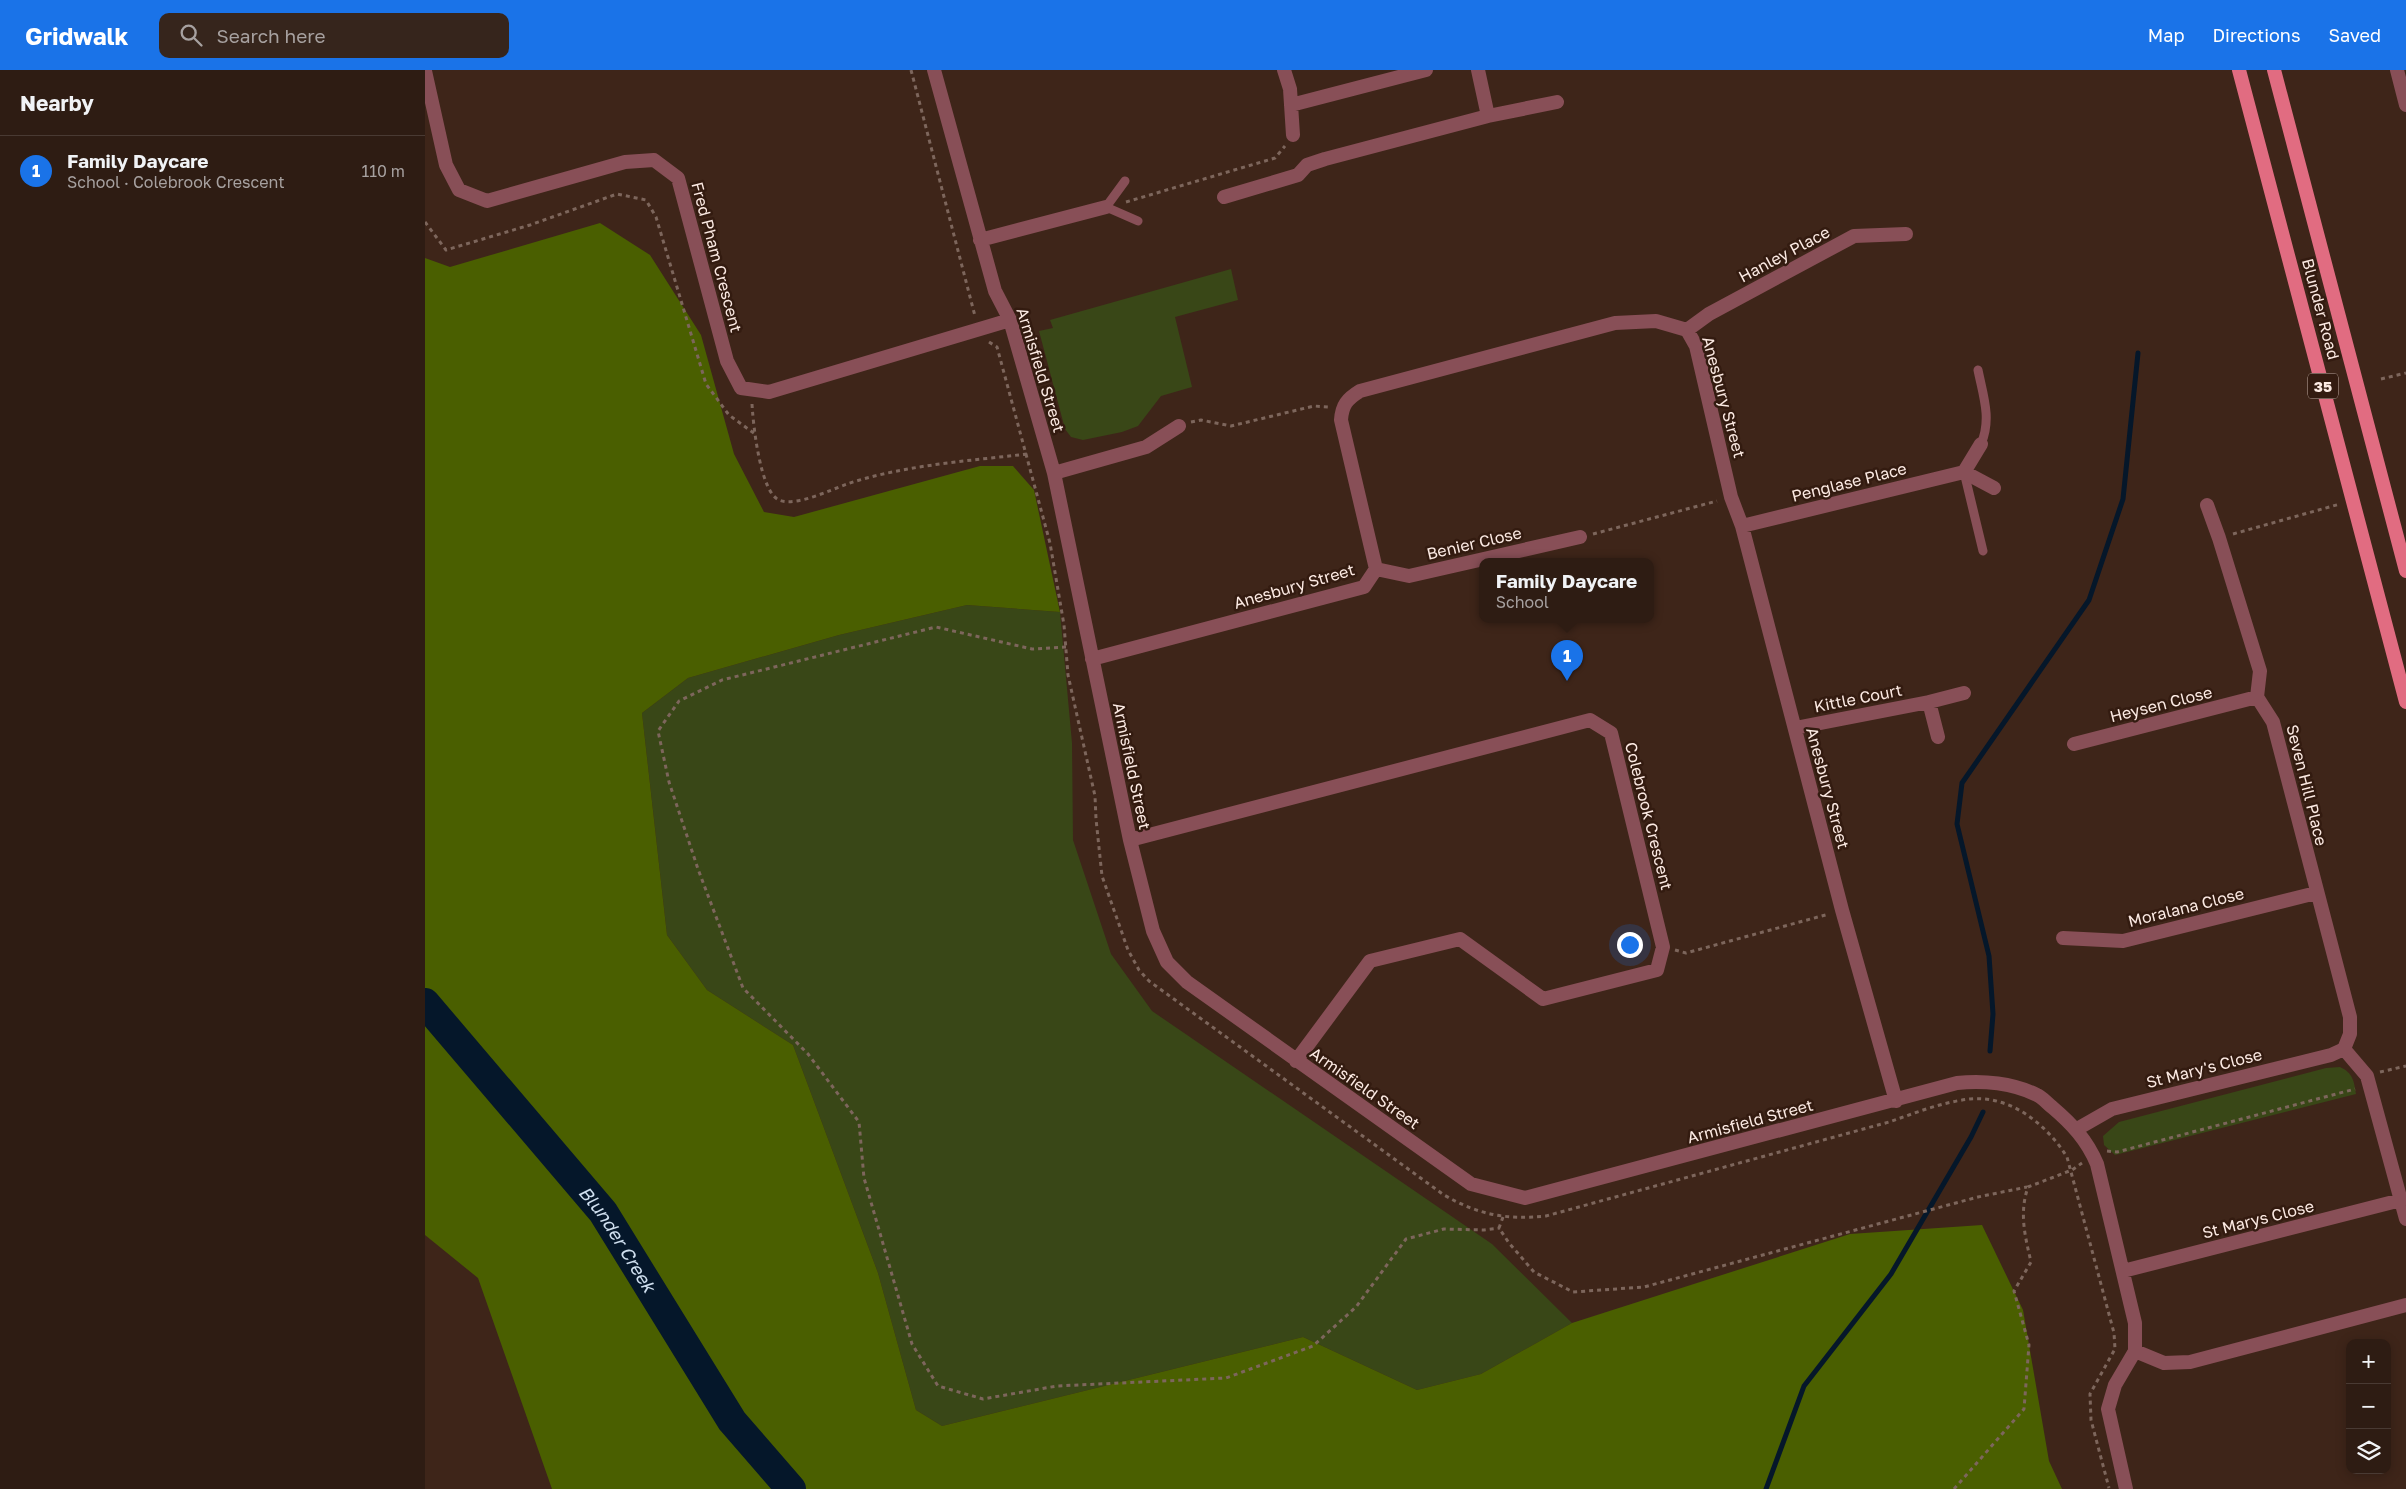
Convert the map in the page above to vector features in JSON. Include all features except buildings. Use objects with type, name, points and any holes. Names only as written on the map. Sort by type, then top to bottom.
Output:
[{"type":"main road","name":"Blunder Road","points":[[2239,70],[2406,702]]},
{"type":"main road","name":"Blunder Road","points":[[2274,70],[2406,571]]},
{"type":"street","name":"Fred Pham Crescent","points":[[425,70],[447,165],[459,190],[487,201],[625,162],[654,160],[678,178],[727,361],[741,388],[752,390]]},
{"type":"street","name":"Armisfield Street","points":[[934,70],[995,291],[1010,320],[1054,473],[1130,840],[1153,931],[1167,962],[1187,982],[1471,1184],[1525,1198],[1896,1101],[1957,1083],[1976,1081],[2011,1086],[2038,1095],[2077,1129],[2093,1154],[2135,1323],[2135,1352]]},
{"type":"street","points":[[1285,70],[1290,89],[1293,135]]},
{"type":"street","points":[[1291,105],[1427,70]]},
{"type":"street","points":[[1478,70],[1488,116]]},
{"type":"street","points":[[2397,70],[2406,105]]},
{"type":"street","points":[[1225,197],[1298,175],[1307,165],[1325,159],[1488,116],[1557,102]]},
{"type":"street","points":[[980,240],[1106,207]]},
{"type":"street","name":"Hanley Place","points":[[1687,330],[1709,314],[1854,236],[1907,234]]},
{"type":"street","points":[[752,390],[769,392],[1010,320]]},
{"type":"street","name":"Anesbury Street","points":[[1092,659],[1364,587],[1376,569],[1341,420],[1342,408],[1349,398],[1360,391],[1615,323],[1656,321],[1687,330],[1696,346],[1731,497],[1743,526],[1842,910],[1896,1101]]},
{"type":"street","points":[[1054,473],[1146,447],[1179,426]]},
{"type":"street","points":[[1981,444],[1964,472],[1994,488]]},
{"type":"street","name":"Penglase Place","points":[[1743,526],[1964,472]]},
{"type":"street","points":[[2207,505],[2260,672],[2257,697]]},
{"type":"street","name":"Benier Close","points":[[1488,558],[1580,537]]},
{"type":"street","name":"Benier Close","points":[[1376,569],[1409,576],[1479,560]]},
{"type":"street","name":"Kittle Court","points":[[1795,728],[1929,702],[1964,693]]},
{"type":"street","name":"Heysen Close","points":[[2073,744],[2257,697]]},
{"type":"street","name":"Seven Hill Place","points":[[2257,697],[2273,722],[2316,893],[2350,1017],[2350,1034],[2343,1049]]},
{"type":"street","points":[[1929,702],[1938,737]]},
{"type":"street","name":"Colebrook Crescent","points":[[1130,840],[1590,720],[1611,733],[1663,948]]},
{"type":"street","name":"Moralana Close","points":[[2063,938],[2123,941],[2316,893]]},
{"type":"street","points":[[1296,1061],[1370,961],[1460,939],[1543,998],[1657,970],[1663,948]]},
{"type":"street","points":[[2343,1049],[2367,1076],[2406,1219]]},
{"type":"street","name":"St Mary's Close","points":[[2077,1129],[2111,1109],[2331,1055],[2343,1049]]},
{"type":"street","name":"St Marys Close","points":[[2123,1271],[2401,1200]]},
{"type":"street","points":[[2126,1489],[2108,1409],[2115,1385],[2135,1352],[2164,1363],[2190,1362],[2406,1304]]},
{"type":"lane","points":[[1125,181],[1106,207],[1138,221]]},
{"type":"lane","points":[[1978,370],[1987,421],[1986,432],[1981,444]]},
{"type":"lane","points":[[1964,472],[1983,551]]},
{"type":"path","points":[[911,70],[980,336],[997,347],[1050,543],[1066,646],[1068,674],[1095,796],[1099,858],[1118,925],[1139,970],[1149,981],[1444,1195],[1464,1207],[1503,1217],[1517,1219],[1546,1216],[1889,1122],[1931,1108],[1971,1099],[1993,1100],[2013,1107],[2033,1118],[2056,1139],[2067,1157],[2114,1333],[2115,1349],[2090,1394],[2091,1420],[2109,1489]]},
{"type":"path","points":[[1106,207],[1216,177],[1275,158],[1293,135]]},
{"type":"path","points":[[425,222],[446,250],[531,225],[617,194],[646,200],[656,216],[706,384],[729,415],[755,434]]},
{"type":"path","points":[[2381,379],[2406,373]]},
{"type":"path","points":[[752,390],[755,434],[767,488],[777,500],[791,503],[855,482],[912,470],[1027,454]]},
{"type":"path","points":[[1179,426],[1201,420],[1231,426],[1314,406],[1342,408]]},
{"type":"path","points":[[1580,537],[1731,497]]},
{"type":"path","points":[[2219,538],[2353,500]]},
{"type":"path","points":[[1066,646],[1032,649],[936,627],[722,680],[679,701],[658,731],[669,782],[698,869],[743,988],[808,1054],[859,1122],[864,1178],[912,1344],[938,1386],[983,1399],[1057,1386],[1226,1378],[1313,1346],[1356,1306],[1405,1239],[1444,1230],[1499,1228]]},
{"type":"path","points":[[1663,948],[1686,953],[1842,910]]},
{"type":"path","points":[[1499,1228],[1509,1244],[1534,1272],[1573,1292],[1635,1288],[1978,1197],[2028,1187],[2072,1170],[2093,1154],[2103,1150],[2117,1152],[2357,1088],[2370,1071],[2383,1073],[2406,1066]]},
{"type":"path","points":[[1953,1489],[2023,1408],[2029,1345],[2014,1291],[2031,1262],[2023,1228],[2023,1200],[2028,1187]]},
{"type":"path","points":[[1499,1228],[1503,1217]]},
{"type":"green space","points":[[600,223],[650,255],[701,335],[734,454],[764,512],[794,517],[980,466],[1013,466],[1034,490],[1060,612],[967,605],[839,635],[688,678],[642,713],[667,935],[707,990],[793,1045],[878,1273],[916,1410],[942,1426],[1303,1337],[1417,1390],[1481,1374],[1572,1323],[1850,1234],[1982,1225],[2023,1310],[2049,1461],[2062,1489],[552,1489],[478,1278],[425,1235],[425,258],[450,267]]},
{"type":"green space","points":[[1231,269],[1238,300],[1175,317],[1192,387],[1161,396],[1138,426],[1122,432],[1083,440],[1071,437],[1065,429],[1039,331],[1053,328],[1050,320]]},
{"type":"green space","points":[[967,605],[1060,612],[1072,743],[1073,840],[1111,954],[1152,1011],[1492,1244],[1572,1323],[1481,1374],[1417,1390],[1303,1337],[942,1426],[916,1410],[878,1273],[793,1045],[707,990],[667,935],[642,713],[688,678],[839,635]]},
{"type":"green space","points":[[2340,1067],[2348,1072],[2352,1078],[2356,1094],[2115,1155],[2104,1145],[2103,1136],[2119,1122],[2326,1068]]},
{"type":"waterway","points":[[1990,1051],[1993,1014],[1989,956],[1957,824],[1962,783],[2089,600],[2123,499],[2138,353]]},
{"type":"waterway","name":"Blunder Creek","points":[[425,1003],[603,1212],[732,1421],[791,1489]]},
{"type":"waterway","points":[[1766,1489],[1804,1386],[1891,1274],[1971,1137],[1983,1112]]},
{"type":"place","name":"Family Daycare","points":[[1567,681]]}]
